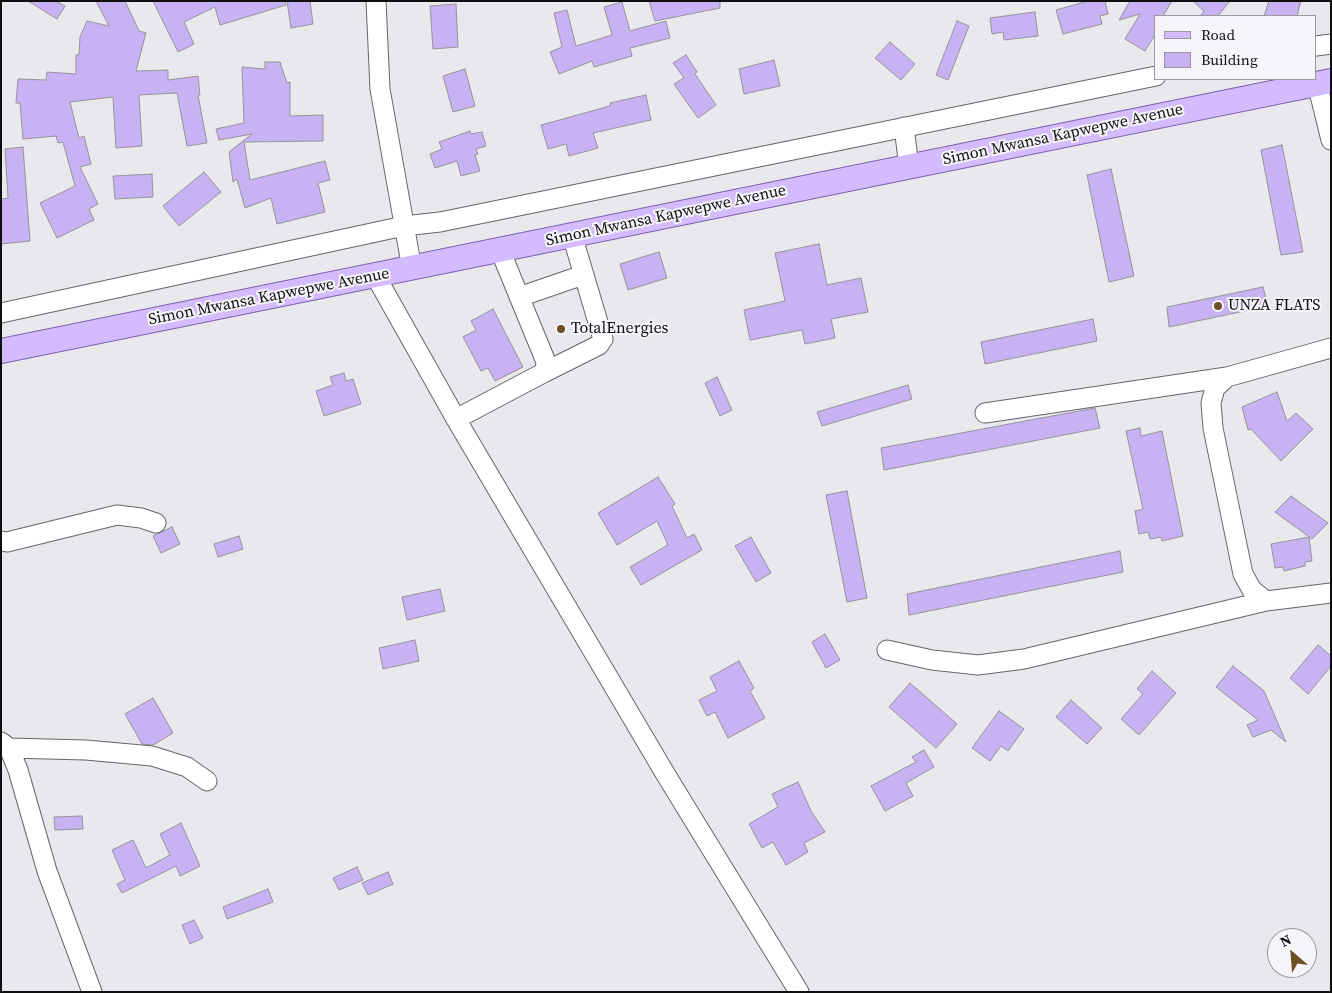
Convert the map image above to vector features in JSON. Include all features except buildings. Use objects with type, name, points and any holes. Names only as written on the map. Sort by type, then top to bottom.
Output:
[{"type":"main road","name":"Simon Mwansa Kapwepwe Avenue","points":[[1,351],[1324,82]]},
{"type":"street","points":[[376,1],[380,89],[412,268]]},
{"type":"street","points":[[1317,46],[1331,44]]},
{"type":"street","points":[[1,313],[404,226],[440,222],[1154,76]]},
{"type":"street","points":[[1324,82],[1331,140]]},
{"type":"street","points":[[904,127],[909,167]]},
{"type":"street","points":[[456,419],[599,345],[603,339],[572,235]]},
{"type":"street","points":[[500,250],[546,362],[545,372]]},
{"type":"street","points":[[375,275],[456,419],[666,775],[799,992]]},
{"type":"street","points":[[519,297],[583,275]]},
{"type":"street","points":[[985,413],[1227,377],[1331,348]]},
{"type":"street","points":[[1227,377],[1215,388],[1211,403],[1213,428],[1244,574],[1252,590],[1266,601]]},
{"type":"street","points":[[1,541],[7,542],[117,515],[141,518],[156,523]]},
{"type":"street","points":[[887,650],[932,660],[978,665],[1024,660],[1266,601],[1331,593]]},
{"type":"street","points":[[5,745],[152,756],[187,767],[207,781]]},
{"type":"street","points":[[5,745],[18,770],[47,871],[92,992]]},
{"type":"place","name":"UNZA FLATS","points":[[1218,306]]},
{"type":"place","name":"TotalEnergies","points":[[561,329]]}]
